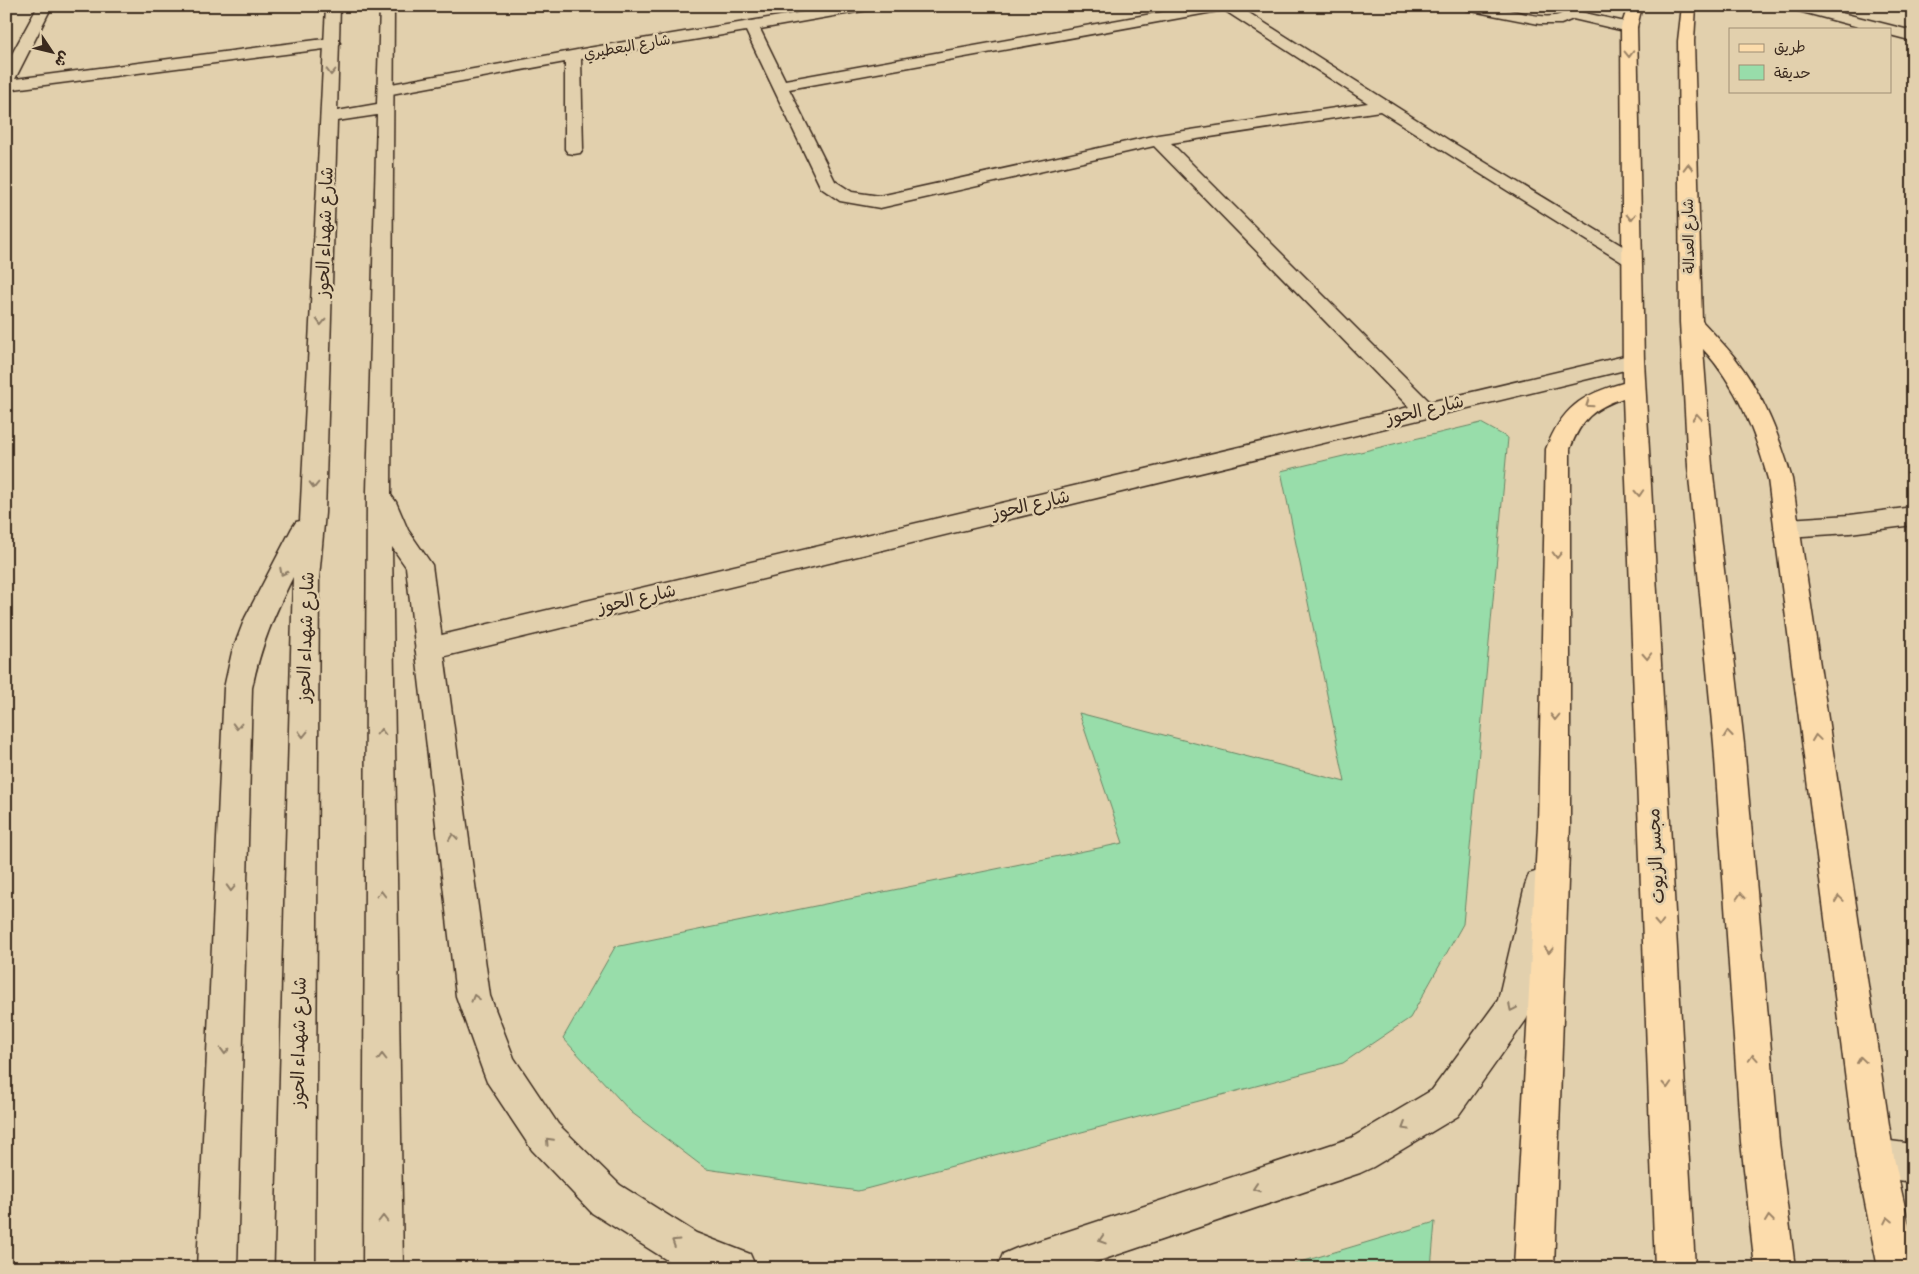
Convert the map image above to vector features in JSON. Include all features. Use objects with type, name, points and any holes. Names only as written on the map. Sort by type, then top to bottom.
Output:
[{"type":"main road","points":[[1534,1268],[1554,825],[1558,449],[1563,431],[1575,416],[1590,403],[1611,393],[1634,374],[1629,27],[1635,6]]},
{"type":"main road","name":"شارع العدالة","points":[[1689,6],[1686,41],[1690,322],[1700,466],[1729,744],[1760,1142],[1775,1268]]},
{"type":"main road","points":[[1690,322],[1730,366],[1751,401],[1769,440],[1780,479],[1875,1158],[1898,1268]]},
{"type":"main road","name":"مجسر الزيوت","points":[[1634,374],[1675,1268]]},
{"type":"street","points":[[6,80],[45,6]]},
{"type":"street","name":"شارع شهداء الحوز","points":[[296,1268],[304,620],[306,578],[313,513],[333,6]]},
{"type":"street","points":[[383,1268],[380,491],[387,6]]},
{"type":"street","name":"شارع البعطيري","points":[[330,117],[386,99],[573,56],[868,6]]},
{"type":"street","points":[[779,86],[1222,6]]},
{"type":"street","points":[[1228,6],[1383,106],[1632,260]]},
{"type":"street","points":[[1467,6],[1539,20],[1562,20],[1569,10],[1629,27]]},
{"type":"street","points":[[1796,6],[1881,28]]},
{"type":"street","points":[[751,26],[827,184],[847,197],[864,200],[880,202],[1158,140],[1383,106]]},
{"type":"street","points":[[1892,31],[1913,36]]},
{"type":"street","points":[[6,85],[332,43]]},
{"type":"street","points":[[573,56],[574,149]]},
{"type":"street","points":[[1158,140],[1425,410]]},
{"type":"street","name":"شارع الحوز","points":[[429,649],[1425,410],[1634,374]]},
{"type":"street","points":[[380,491],[396,533],[409,548],[419,565],[473,996],[500,1069],[545,1137],[606,1199],[684,1248],[736,1268]]},
{"type":"street","points":[[217,1268],[238,688],[246,652],[259,618],[313,513]]},
{"type":"street","points":[[1786,528],[1850,524],[1913,516]]},
{"type":"street","points":[[1017,1268],[1360,1154],[1445,1103],[1514,1008],[1554,825]]},
{"type":"street","points":[[1875,1158],[1913,1162]]},
{"type":"green space","points":[[1481,423],[1508,438],[1463,924],[1410,1018],[1343,1063],[858,1191],[706,1169],[631,1112],[563,1038],[615,947],[1123,843],[1079,713],[1345,782],[1281,471]]},
{"type":"green space","points":[[1435,1222],[1431,1268],[1281,1268]]}]
